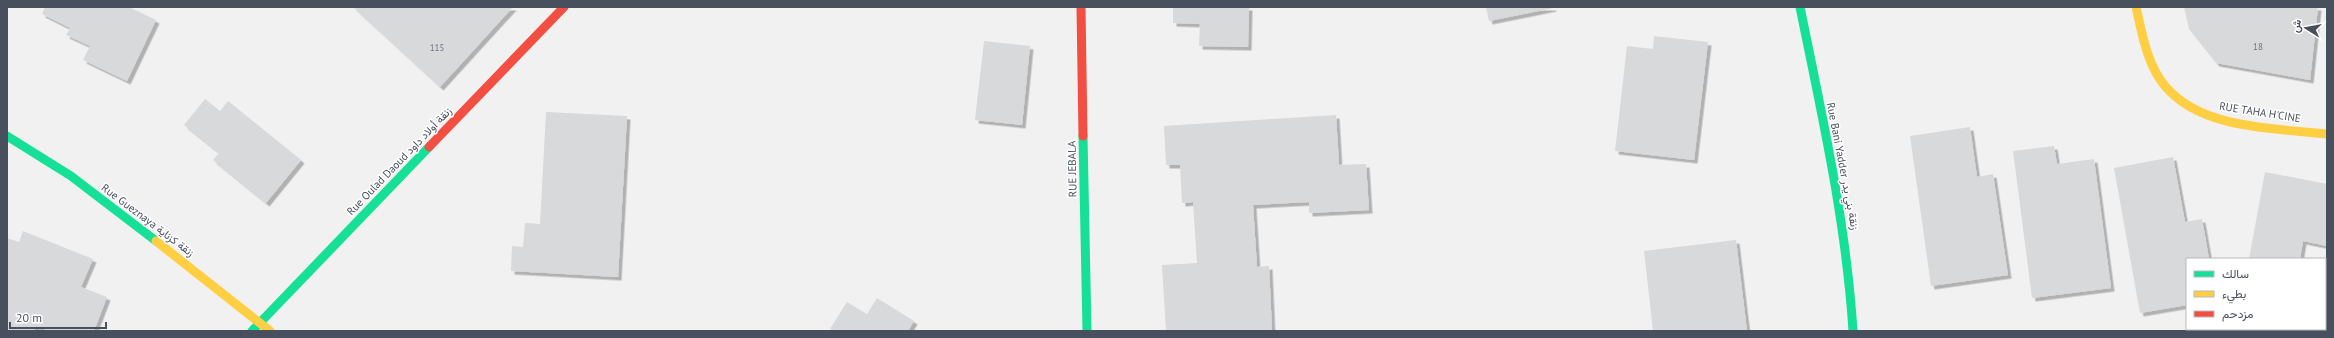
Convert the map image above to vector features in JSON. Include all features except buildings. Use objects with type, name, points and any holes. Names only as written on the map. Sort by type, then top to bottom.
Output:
[{"type":"street","name":"Rue Oulad Daoud زنقة أولاد داود","points":[[252,331],[564,7]]},
{"type":"street","name":"RUE JEBALA","points":[[1081,7],[1087,331]]},
{"type":"street","name":"Rue Bani Yadder زنقة بني يدر","points":[[1800,7],[1840,207],[1848,263],[1853,331]]},
{"type":"street","name":"RUE TAHA H'CINE","points":[[2136,7],[2150,60],[2165,86],[2182,103],[2205,114],[2222,119],[2327,134]]},
{"type":"street","name":"Rue Gueznaya زنقة كزناية","points":[[7,136],[71,176],[261,322],[270,331]]},
{"type":"traffic: fast","points":[[1800,7],[1825,128],[1839,209],[1850,290],[1853,331]]},
{"type":"traffic: fast","points":[[7,136],[71,176],[156,241]]},
{"type":"traffic: fast","points":[[1083,136],[1087,331]]},
{"type":"traffic: fast","points":[[252,331],[429,147]]},
{"type":"traffic: slow","points":[[2136,7],[2149,59],[2165,86],[2180,100],[2199,111],[2219,119],[2240,124],[2263,128],[2327,134]]},
{"type":"traffic: slow","points":[[156,241],[270,331]]},
{"type":"traffic: jam","points":[[429,147],[564,7]]},
{"type":"traffic: jam","points":[[1081,7],[1083,136]]}]
